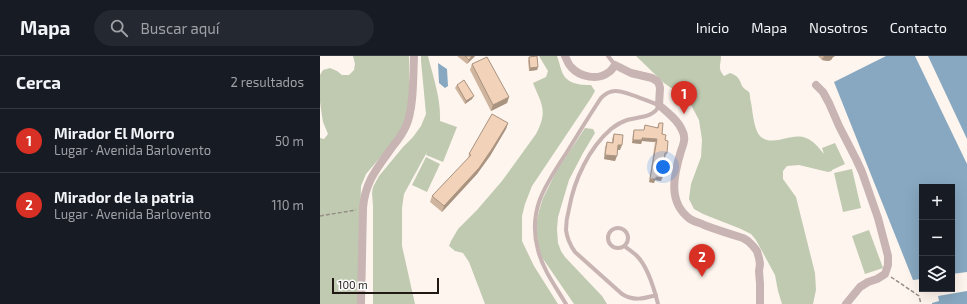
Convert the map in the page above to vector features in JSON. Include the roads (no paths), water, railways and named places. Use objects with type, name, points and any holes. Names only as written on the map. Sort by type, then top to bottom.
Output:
[{"type":"street","points":[[361,304],[363,208],[365,193],[370,178],[400,137],[407,124],[411,109],[414,56]]},
{"type":"street","points":[[565,56],[572,68],[587,76],[594,77],[604,75],[610,72],[615,65],[631,73],[657,80],[660,88],[659,106],[678,122],[684,135],[684,144],[674,187],[678,204],[683,212],[693,221],[742,238],[753,246],[760,261],[760,304]]},
{"type":"street","points":[[816,85],[829,103],[856,159],[878,218],[888,256],[888,265],[885,274],[877,280],[868,282],[860,287],[846,304]]},
{"type":"lane","points":[[608,56],[615,65]]},
{"type":"lane","points":[[566,304],[546,271],[538,250],[535,229],[537,207],[545,187],[601,98],[612,91],[618,91],[659,106],[658,109],[651,114],[616,125],[600,142],[586,162],[575,184],[571,200],[566,226],[568,240],[575,252],[619,292],[628,297],[637,299],[656,295]]},
{"type":"lane","points":[[616,228],[624,229],[628,236],[628,240],[627,244],[624,246],[620,248],[612,247],[608,240],[609,232],[616,228]]},
{"type":"lane","points":[[624,246],[637,256],[647,271],[658,304]]},
{"type":"water","points":[[886,56],[967,56],[967,272],[955,274],[955,184],[919,184],[919,279],[913,280],[834,82]]},
{"type":"water","points":[[438,63],[447,69],[448,86],[445,88],[439,83]]},
{"type":"water","points":[[967,291],[967,304],[932,304],[939,301],[938,296]]},
{"type":"place","name":"Mirador El Morro","points":[[684,114]]},
{"type":"place","name":"Mirador de la patria","points":[[702,277]]}]
